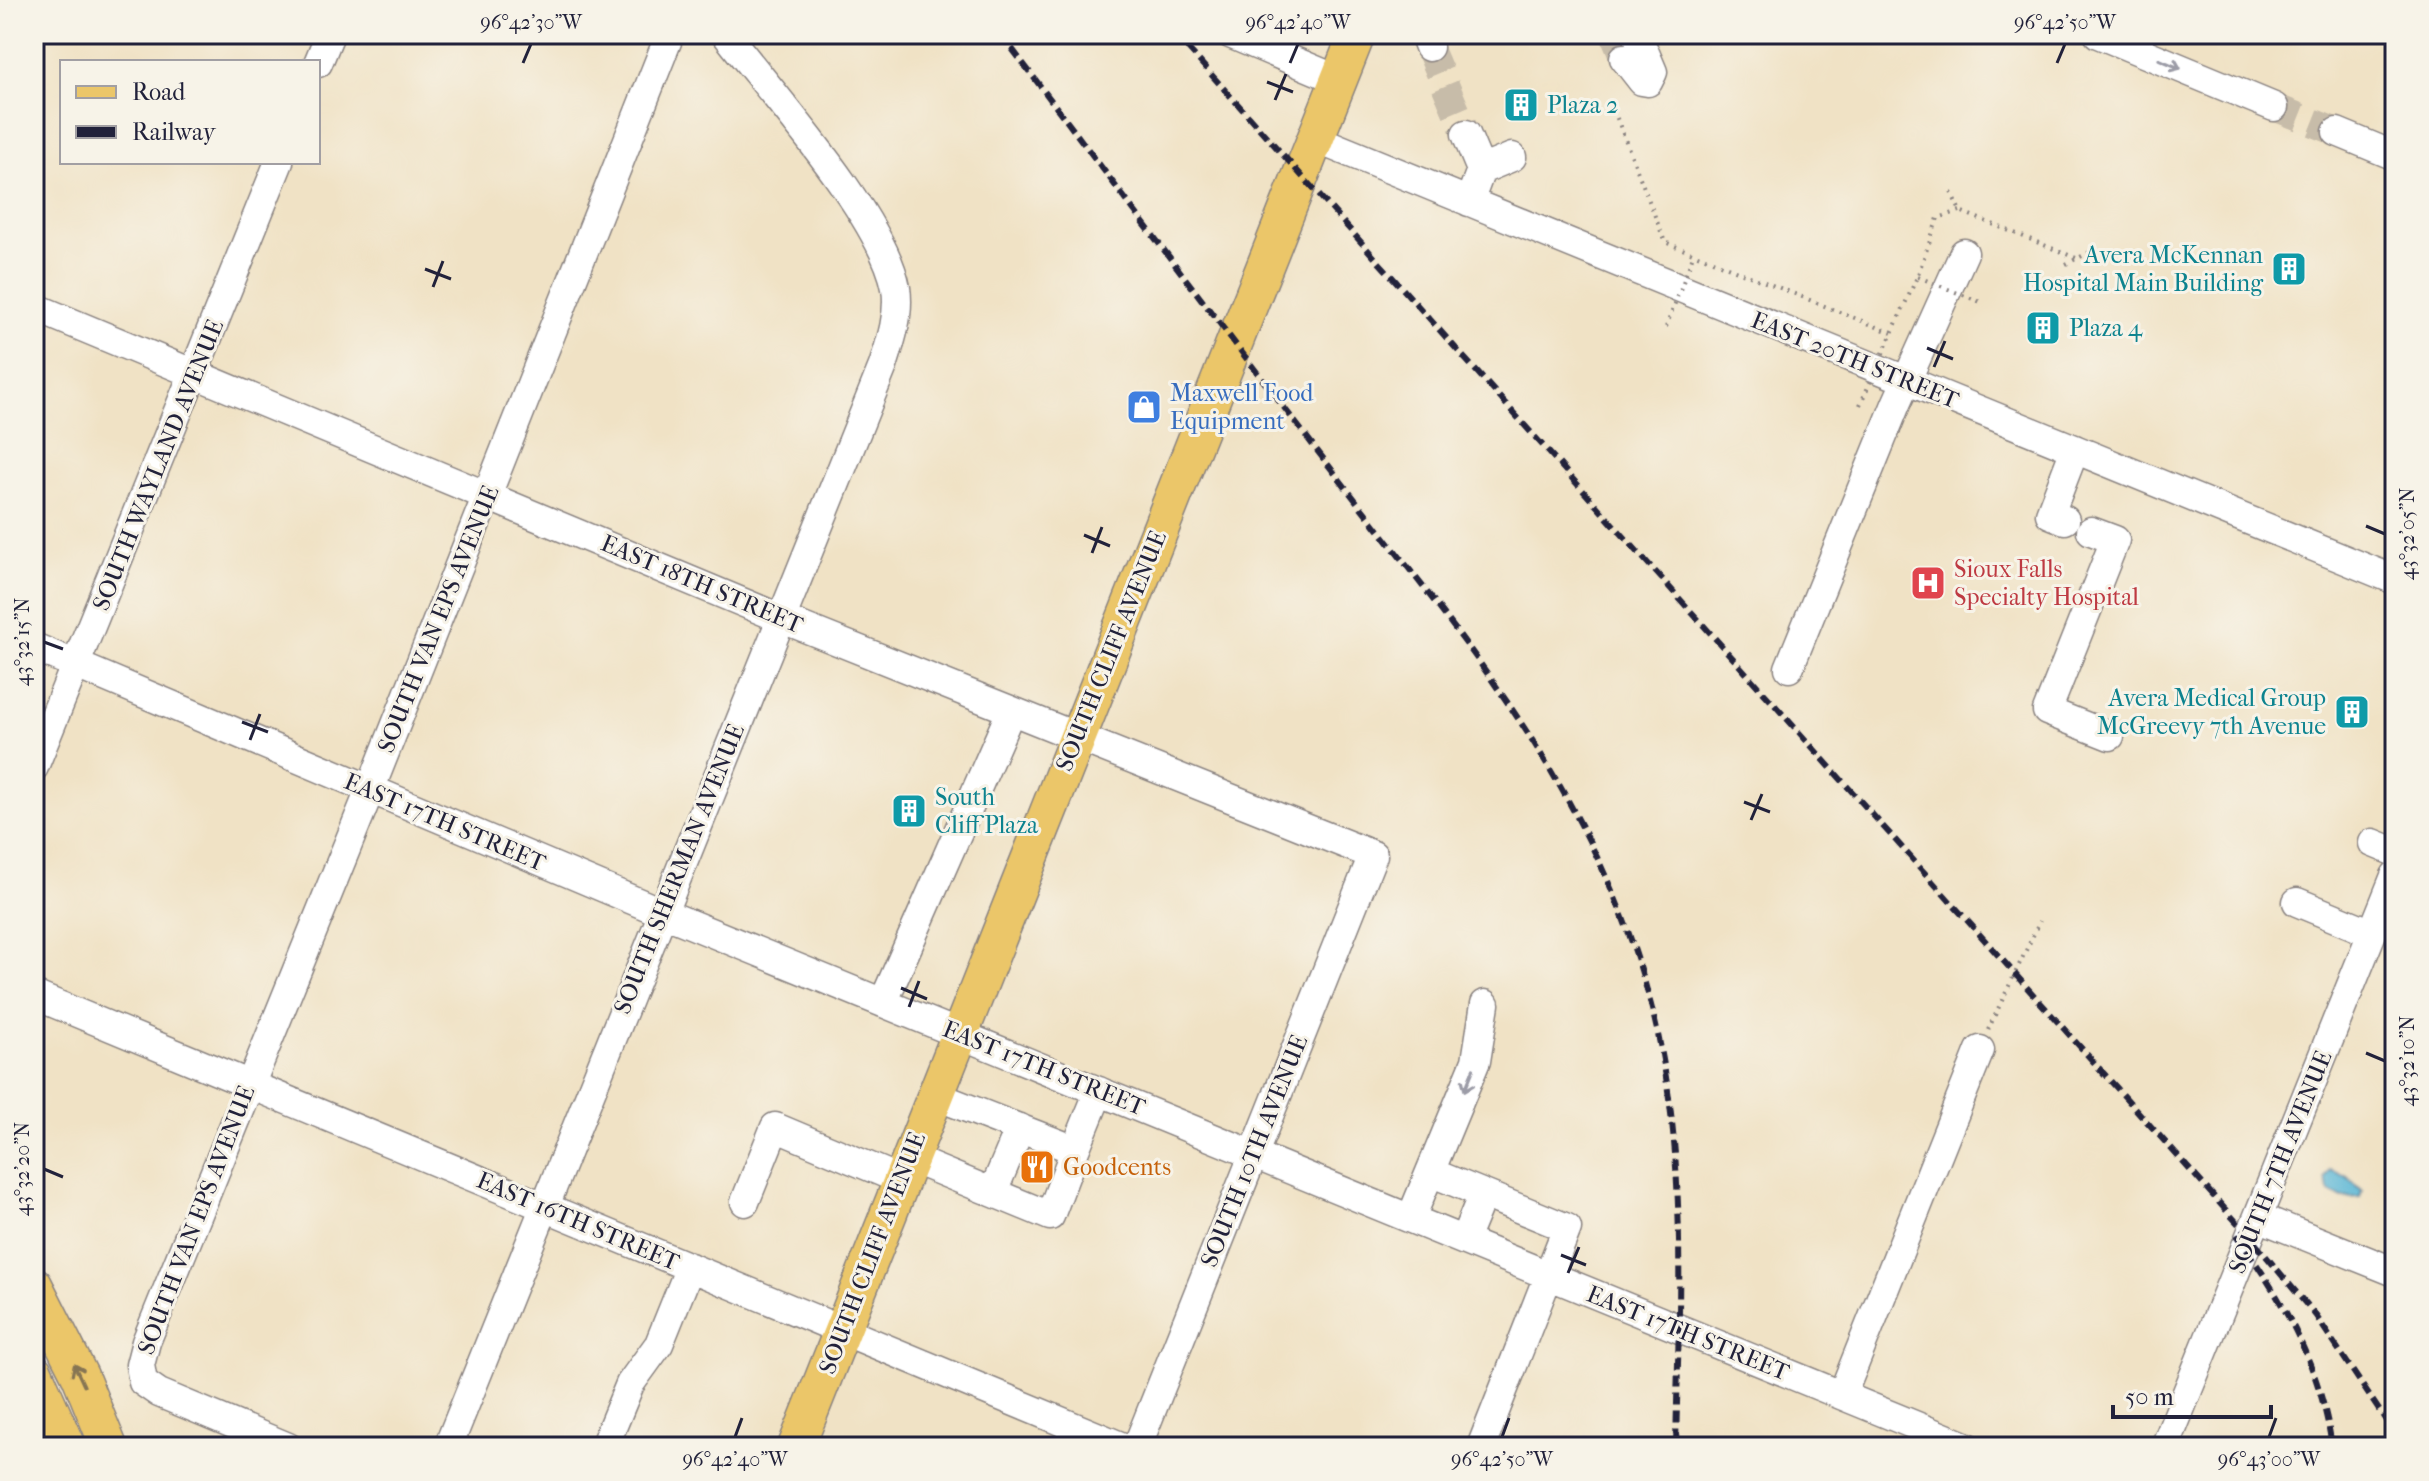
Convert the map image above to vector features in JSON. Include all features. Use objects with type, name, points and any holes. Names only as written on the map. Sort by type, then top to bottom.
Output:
[{"type":"main road","name":"SOUTH CLIFF AVENUE","points":[[796,1447],[1357,34]]},
{"type":"main road","points":[[34,1285],[80,1376],[109,1447]]},
{"type":"main road","points":[[34,1372],[67,1447]]},
{"type":"street","points":[[319,60],[330,34]]},
{"type":"street","name":"SOUTH VAN EPS AVENUE","points":[[288,1447],[159,1393],[143,1382],[140,1365],[146,1342],[370,790],[670,34]]},
{"type":"street","name":"SOUTH SHERMAN AVENUE","points":[[448,1447],[883,366],[895,326],[896,289],[871,228],[726,34]]},
{"type":"street","points":[[1230,34],[1339,80]]},
{"type":"street","points":[[2098,34],[2274,107]]},
{"type":"street","points":[[2337,132],[2395,156]]},
{"type":"street","points":[[1466,134],[1481,170],[1469,202]]},
{"type":"street","name":"EAST 20TH STREET","points":[[1316,139],[2395,580]]},
{"type":"street","points":[[1481,170],[1512,157]]},
{"type":"street","name":"SOUTH WAYLAND AVENUE","points":[[34,767],[196,374],[278,164]]},
{"type":"street","points":[[1789,668],[1964,253]]},
{"type":"street","name":"EAST 18TH STREET","points":[[34,307],[780,618],[1373,855]]},
{"type":"street","points":[[2075,449],[2050,514],[2115,540],[2047,711],[2110,736]]},
{"type":"street","name":"EAST 17TH STREET","points":[[34,647],[661,912],[1968,1447]]},
{"type":"street","points":[[883,1003],[1011,711]]},
{"type":"street","name":"SOUTH 10TH AVENUE","points":[[1137,1447],[1373,855]]},
{"type":"street","name":"SOUTH 7TH AVENUE","points":[[2165,1447],[2394,880]]},
{"type":"street","points":[[2297,902],[2372,933]]},
{"type":"street","name":"EAST 16TH STREET","points":[[34,995],[1123,1447]]},
{"type":"street","points":[[1411,1218],[1476,1061],[1485,1004]]},
{"type":"street","points":[[1842,1395],[1980,1050]]},
{"type":"street","points":[[745,1202],[775,1127],[905,1169],[993,1192],[1050,1216],[1099,1091]]},
{"type":"street","points":[[934,1095],[1075,1150]]},
{"type":"street","points":[[993,1192],[1020,1128]]},
{"type":"street","points":[[1430,1172],[1567,1228],[1481,1447]]},
{"type":"street","points":[[1464,1240],[1483,1194]]},
{"type":"street","points":[[2258,1217],[2395,1272]]},
{"type":"street","points":[[604,1447],[630,1384],[659,1344],[690,1267]]},
{"type":"path","points":[[1611,103],[1665,242],[1892,333]]},
{"type":"path","points":[[1951,192],[1960,211]]},
{"type":"path","points":[[1860,405],[1917,277],[1938,218],[1960,211],[2076,258]]},
{"type":"path","points":[[2066,264],[2096,249]]},
{"type":"path","points":[[1666,327],[1694,253]]},
{"type":"path","points":[[1917,277],[1983,303]]},
{"type":"path","points":[[1980,1050],[2003,994],[2040,921]]},
{"type":"water","points":[[2331,1170],[2346,1176],[2362,1190],[2360,1197],[2342,1198],[2330,1192],[2325,1179]]},
{"type":"tunnel","points":[[1614,34],[1624,58]]},
{"type":"tunnel","points":[[1429,47],[1466,134]]},
{"type":"tunnel","points":[[2274,107],[2337,132]]},
{"type":"railway","points":[[1001,34],[1470,649],[1555,778],[1592,846],[1623,917],[1648,994],[1670,1106],[1678,1219],[1676,1447]]},
{"type":"railway","points":[[1175,34],[2250,1237],[2316,1316],[2395,1434]]},
{"type":"railway","points":[[2236,1235],[2298,1335],[2319,1389],[2332,1447]]},
{"type":"place","name":"Plaza 2","points":[[1521,105]]},
{"type":"place","name":"Avera McKennan Hospital Main Building","points":[[2289,269]]},
{"type":"place","name":"Plaza 4","points":[[2043,328]]},
{"type":"place","name":"Maxwell Food Equipment","points":[[1144,407]]},
{"type":"place","name":"Sioux Falls Specialty Hospital","points":[[1928,583]]},
{"type":"place","name":"Avera Medical Group McGreevy 7th Avenue","points":[[2352,712]]},
{"type":"place","name":"South Cliff Plaza","points":[[909,811]]},
{"type":"place","name":"Goodcents","points":[[1037,1167]]}]
